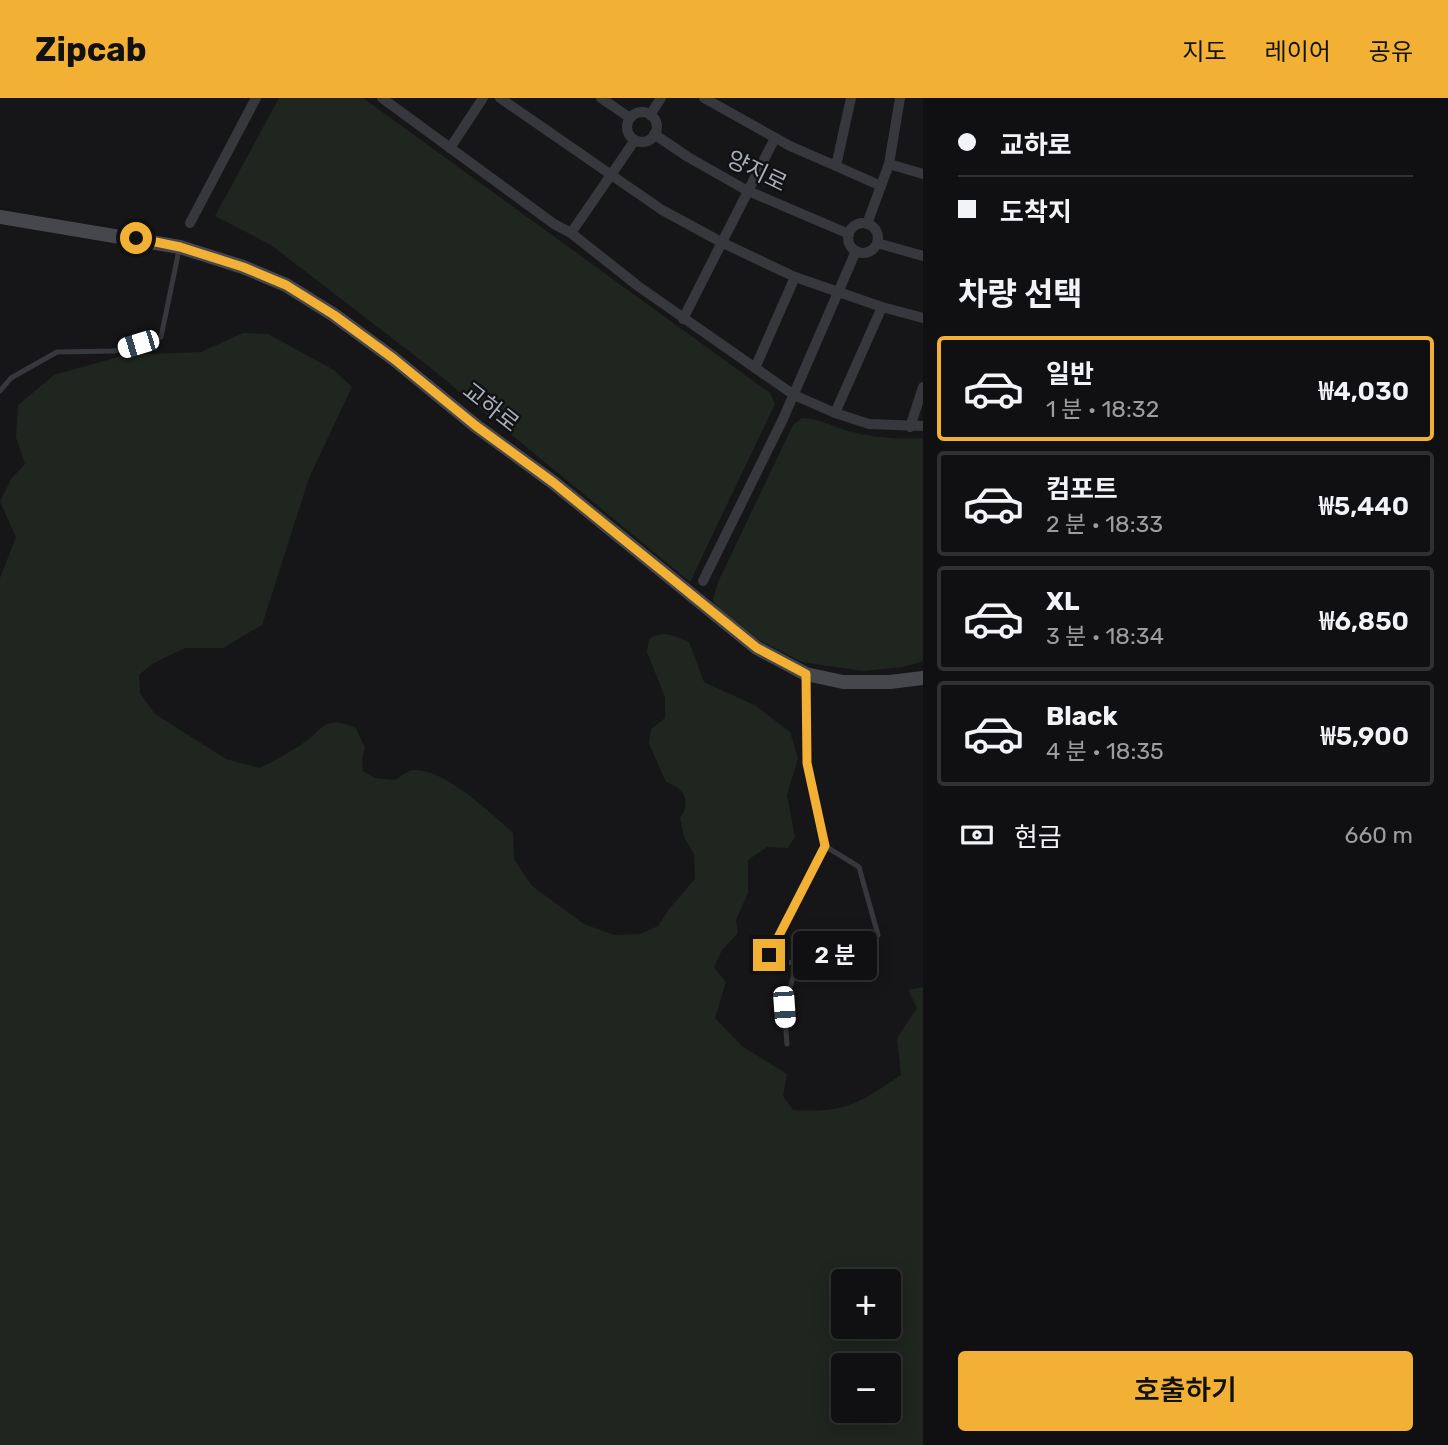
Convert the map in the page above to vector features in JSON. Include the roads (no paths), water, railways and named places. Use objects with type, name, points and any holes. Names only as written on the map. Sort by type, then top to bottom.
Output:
[{"type":"street","points":[[190,223],[256,98]]},
{"type":"street","points":[[382,98],[554,224],[571,233],[683,319],[794,395],[869,424],[923,426]]},
{"type":"street","points":[[450,148],[482,98]]},
{"type":"street","points":[[500,98],[662,210],[723,243],[795,277],[923,318]]},
{"type":"street","points":[[601,98],[630,118]]},
{"type":"street","points":[[650,115],[662,98]]},
{"type":"street","points":[[704,98],[775,138],[881,186]]},
{"type":"street","points":[[836,166],[851,98]]},
{"type":"street","points":[[867,224],[889,164],[900,98]]},
{"type":"street","points":[[642,112],[650,115],[656,122],[654,134],[645,141],[635,140],[628,132],[630,118],[642,112]]},
{"type":"street","name":"양지로","points":[[654,134],[748,191],[849,234]]},
{"type":"street","points":[[683,319],[775,138]]},
{"type":"street","points":[[571,233],[635,140]]},
{"type":"street","points":[[889,164],[923,174]]},
{"type":"street","name":"교하로","points":[[0,217],[180,247],[243,267],[286,285],[334,315],[394,359],[476,426],[554,483],[757,648],[806,674],[843,681],[890,682],[923,678]]},
{"type":"street","points":[[858,224],[867,224],[877,233],[877,243],[866,252],[856,251],[849,244],[849,234],[858,224]]},
{"type":"street","points":[[877,243],[923,256]]},
{"type":"street","points":[[703,581],[794,395],[856,251]]},
{"type":"street","points":[[755,368],[795,277]]},
{"type":"street","points":[[835,413],[882,307]]},
{"type":"street","points":[[909,427],[923,387]]},
{"type":"lane","points":[[0,391],[11,378],[57,352],[114,351],[161,337],[180,247]]},
{"type":"lane","points":[[787,1044],[784,1007],[797,965],[769,955],[825,846],[807,763],[806,674]]},
{"type":"lane","points":[[825,846],[859,867],[878,935]]}]
